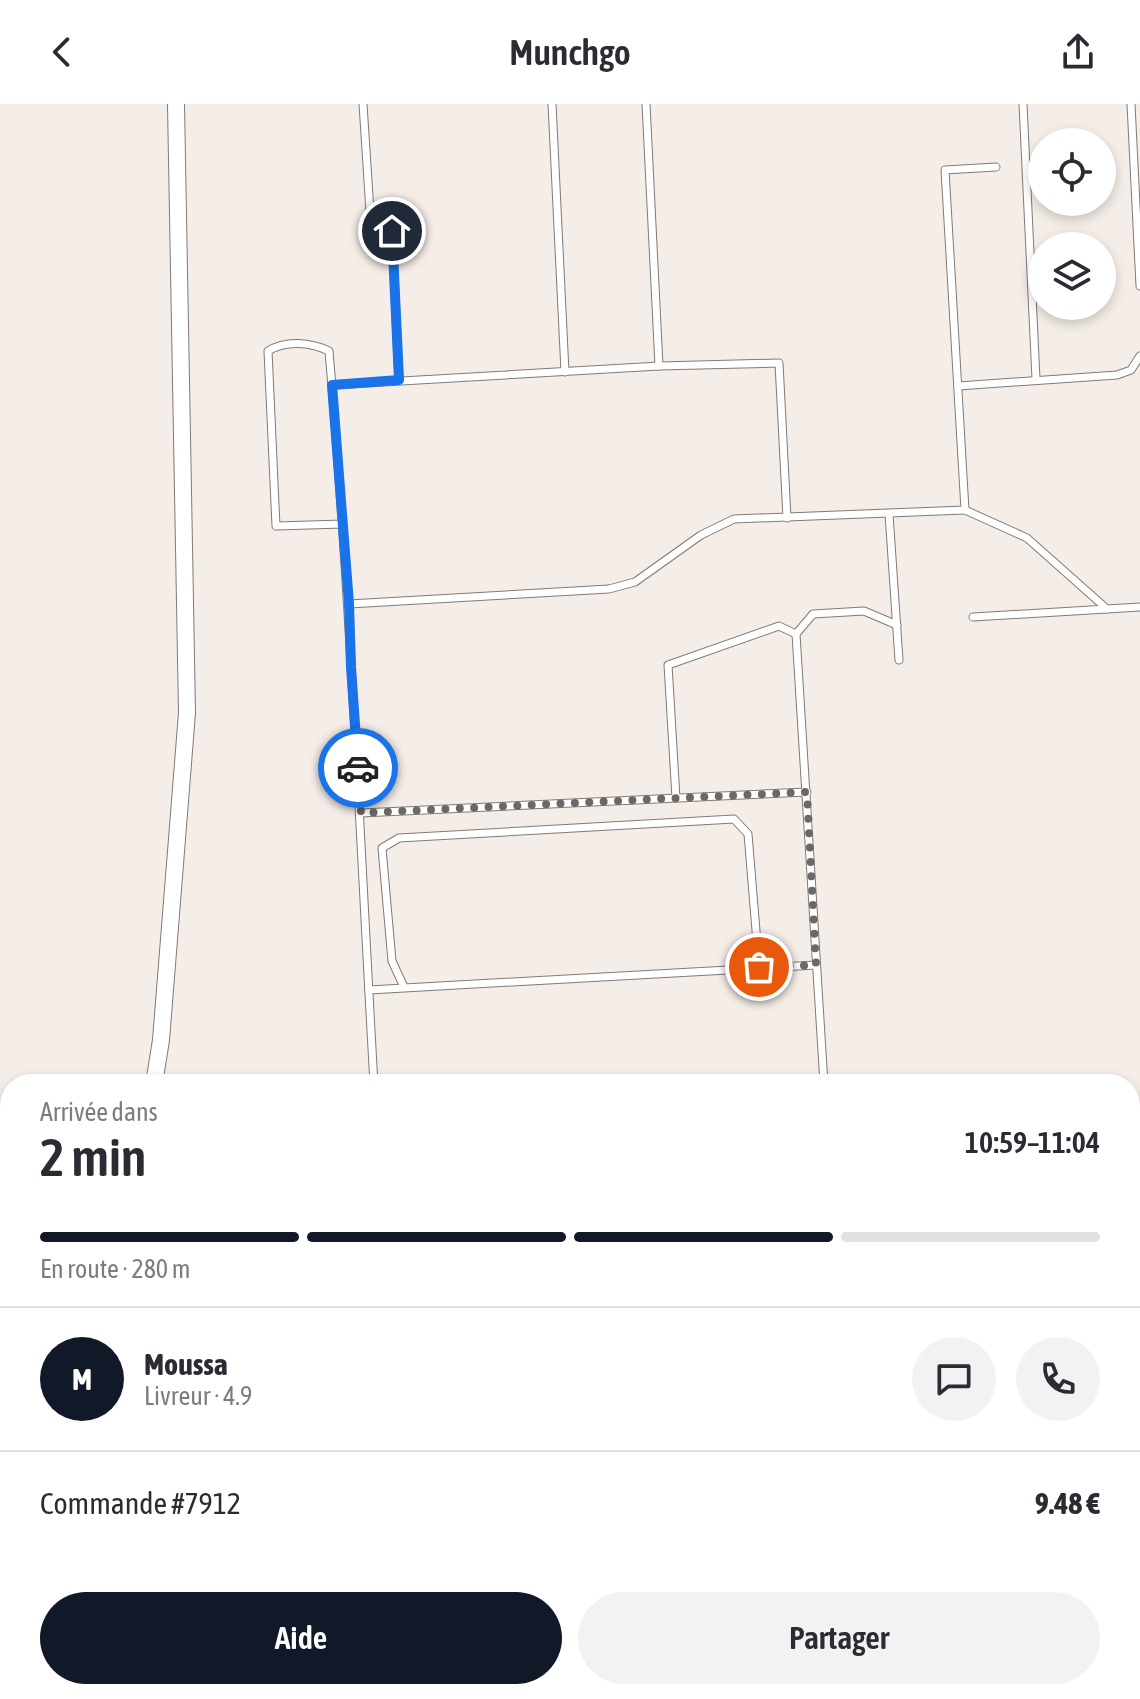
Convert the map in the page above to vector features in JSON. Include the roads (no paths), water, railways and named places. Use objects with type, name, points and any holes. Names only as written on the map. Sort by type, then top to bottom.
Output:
[{"type":"street","points":[[156,1074],[161,1040],[187,713],[176,104]]},
{"type":"lane","points":[[363,104],[368,205],[372,217],[391,225],[392,231],[399,380]]},
{"type":"lane","points":[[552,104],[565,372]]},
{"type":"lane","points":[[646,104],[659,366]]},
{"type":"lane","points":[[1023,104],[1036,379]]},
{"type":"lane","points":[[1131,104],[1140,286]]},
{"type":"lane","points":[[965,510],[945,170],[996,167]]},
{"type":"lane","points":[[343,524],[276,526],[268,351],[278,344],[314,344],[329,351],[343,524],[349,604],[373,1074]]},
{"type":"lane","points":[[958,386],[1117,375],[1131,370],[1140,356]]},
{"type":"lane","points":[[332,385],[659,366],[779,363],[787,518]]},
{"type":"lane","points":[[349,604],[609,589],[635,582],[701,535],[734,519],[965,510],[1027,538],[1107,609]]},
{"type":"lane","points":[[889,514],[899,660]]},
{"type":"lane","points":[[973,617],[1140,607]]},
{"type":"lane","points":[[823,1074],[796,634],[813,614],[864,611],[897,625]]},
{"type":"lane","points":[[676,798],[668,665],[779,626],[796,634]]},
{"type":"lane","points":[[361,813],[807,792]]},
{"type":"lane","points":[[404,987],[392,961],[382,848],[399,838],[734,819],[748,834],[759,967]]},
{"type":"lane","points":[[369,990],[816,965]]}]
